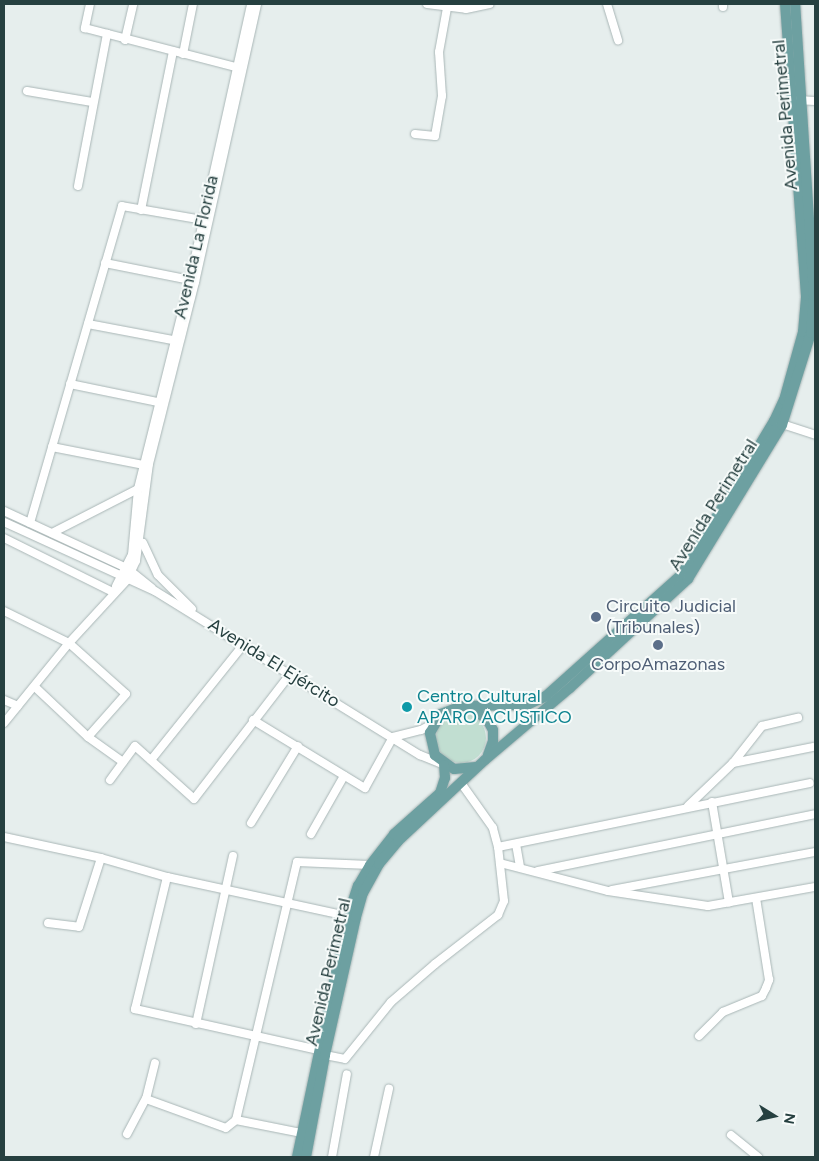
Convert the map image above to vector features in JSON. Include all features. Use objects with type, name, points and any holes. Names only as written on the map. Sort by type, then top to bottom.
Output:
[{"type":"main road","name":"Avenida Perimetral","points":[[303,1157],[301,1133],[321,1053],[363,893],[379,864],[398,841],[485,760],[570,688],[688,579],[778,423],[811,333],[810,257],[797,100],[785,4]]},
{"type":"main road","name":"Avenida Perimetral","points":[[795,4],[797,100]]},
{"type":"main road","name":"Avenida Perimetral","points":[[473,708],[527,705],[546,696],[682,574],[778,423]]},
{"type":"main road","points":[[450,708],[473,708],[488,721],[492,730],[492,746],[485,760],[466,770],[443,764],[430,745],[434,723],[450,708]]},
{"type":"main road","name":"Avenida Perimetral","points":[[303,1157],[348,916],[370,865],[394,834],[440,794],[445,778],[443,764]]},
{"type":"street","points":[[90,4],[85,28],[125,40],[240,68]]},
{"type":"street","points":[[125,40],[133,4]]},
{"type":"street","points":[[183,54],[193,4]]},
{"type":"street","name":"Avenida La Florida","points":[[129,570],[134,546],[138,489],[240,68],[251,4]]},
{"type":"street","points":[[4,723],[124,579],[129,570],[141,533],[150,464],[240,68],[257,4]]},
{"type":"street","points":[[427,4],[466,9],[489,4]]},
{"type":"street","points":[[607,4],[618,40]]},
{"type":"street","points":[[415,134],[435,136],[442,96],[439,52],[447,8]]},
{"type":"street","points":[[78,186],[92,102],[107,34]]},
{"type":"street","points":[[141,210],[173,51]]},
{"type":"street","points":[[28,91],[92,102]]},
{"type":"street","points":[[797,100],[815,101]]},
{"type":"street","points":[[30,522],[122,206],[203,220]]},
{"type":"street","points":[[105,263],[190,280]]},
{"type":"street","points":[[88,324],[174,340]]},
{"type":"street","points":[[70,384],[158,402]]},
{"type":"street","points":[[778,423],[815,434]]},
{"type":"street","points":[[52,447],[144,465]]},
{"type":"street","points":[[52,533],[138,489]]},
{"type":"street","name":"Avenida El Ejército","points":[[4,511],[129,570],[154,591]]},
{"type":"street","name":"Avenida El Ejército","points":[[4,522],[124,579],[154,591],[244,644],[420,755],[443,764]]},
{"type":"street","points":[[141,533],[145,554],[158,575],[202,619]]},
{"type":"street","points":[[4,538],[113,592]]},
{"type":"street","points":[[4,611],[69,643],[126,694],[88,737]]},
{"type":"street","points":[[151,760],[244,644]]},
{"type":"street","points":[[110,780],[135,746],[194,799],[253,720],[291,674]]},
{"type":"street","points":[[35,687],[88,737],[123,762]]},
{"type":"street","points":[[4,700],[18,706]]},
{"type":"street","points":[[687,807],[733,763],[762,726],[798,718]]},
{"type":"street","points":[[253,720],[365,788],[393,737],[421,730],[434,723]]},
{"type":"street","points":[[251,823],[298,746]]},
{"type":"street","points":[[733,763],[813,747]]},
{"type":"street","points":[[310,834],[344,776]]},
{"type":"street","points":[[498,847],[810,783]]},
{"type":"street","points":[[167,878],[135,1009],[345,1059],[391,1002],[435,964],[498,915],[504,901],[498,847],[493,828],[461,784]]},
{"type":"street","points":[[712,802],[729,903]]},
{"type":"street","points":[[536,871],[815,814]]},
{"type":"street","points":[[4,837],[101,858],[167,878],[348,916]]},
{"type":"street","points":[[516,844],[520,868]]},
{"type":"street","points":[[608,891],[815,852]]},
{"type":"street","points":[[196,1024],[227,891],[233,856]]},
{"type":"street","points":[[48,922],[79,927],[101,858]]},
{"type":"street","points":[[146,1099],[226,1128],[236,1120],[297,862],[370,865]]},
{"type":"street","points":[[500,863],[608,891],[708,906],[815,887]]},
{"type":"street","points":[[698,1036],[723,1012],[762,996],[766,988],[769,980],[756,898]]},
{"type":"street","points":[[127,1134],[146,1099],[155,1063]]},
{"type":"street","points":[[332,1157],[347,1074]]},
{"type":"street","points":[[374,1157],[389,1089]]},
{"type":"street","points":[[236,1120],[301,1133]]},
{"type":"street","points":[[731,1135],[758,1157]]},
{"type":"green space","points":[[456,713],[466,713],[479,720],[486,733],[486,743],[479,756],[466,763],[456,763],[447,759],[440,752],[436,743],[436,733],[440,724],[447,717]]},
{"type":"place","name":"Circuito Judicial (Tribunales)","points":[[596,617]]},
{"type":"place","name":"CorpoAmazonas","points":[[658,645]]},
{"type":"place","name":"Centro Cultural APARO ACUSTICO","points":[[407,707]]}]
